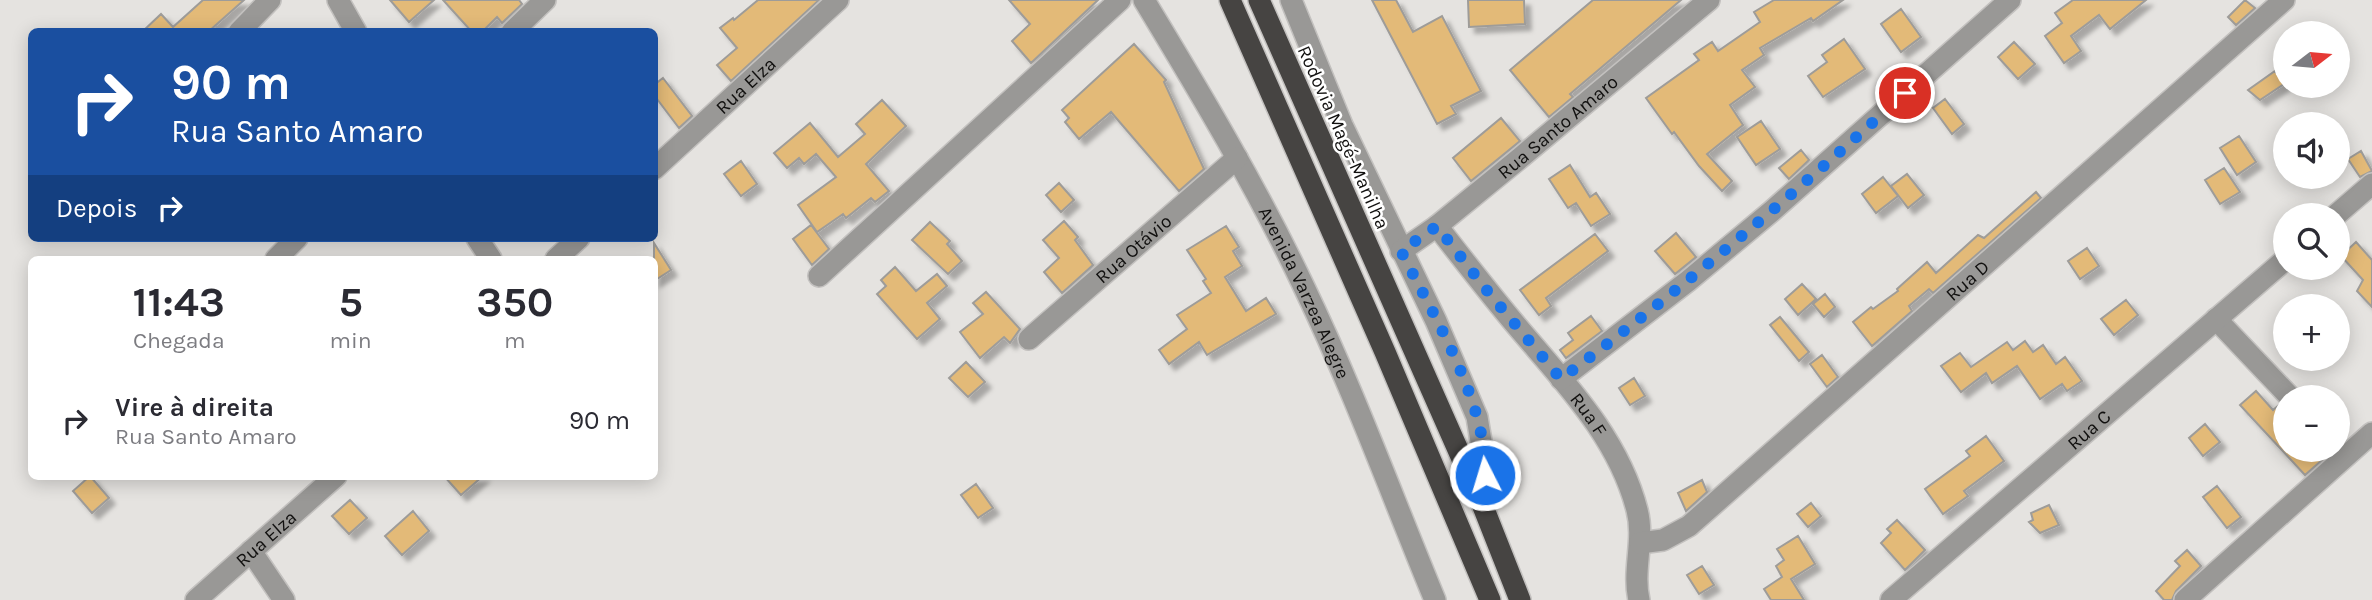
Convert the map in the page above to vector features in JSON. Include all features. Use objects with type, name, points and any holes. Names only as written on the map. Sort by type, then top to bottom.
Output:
[{"type":"highway","points":[[1230,0],[1385,352],[1490,600]]},
{"type":"highway","name":"Rodovia Magé-Manilha","points":[[1259,0],[1482,504],[1520,600]]},
{"type":"street","points":[[243,28],[270,0]]},
{"type":"street","points":[[338,0],[353,28]]},
{"type":"street","points":[[516,28],[545,0]]},
{"type":"street","name":"Rua Elza","points":[[658,165],[838,0]]},
{"type":"street","points":[[819,276],[1120,0]]},
{"type":"street","name":"Avenida Varzea Alegre","points":[[1144,0],[1237,158],[1304,287],[1435,600]]},
{"type":"street","points":[[1291,0],[1342,125],[1436,321],[1477,416],[1485,465],[1482,504]]},
{"type":"street","name":"Rua Santo Amaro","points":[[1401,251],[1437,226],[1709,0]]},
{"type":"street","points":[[1561,379],[1688,281],[1772,211],[2010,0]]},
{"type":"street","name":"Rua D","points":[[1640,543],[1664,540],[1689,526],[2284,0]]},
{"type":"street","name":"Rua Otávio","points":[[1029,339],[1237,158]]},
{"type":"street","points":[[2350,203],[2372,184]]},
{"type":"street","name":"Rua F","points":[[1437,226],[1599,426],[1615,453],[1630,486],[1640,525],[1636,587],[1639,600]]},
{"type":"street","points":[[279,256],[293,242]]},
{"type":"street","points":[[559,256],[575,242]]},
{"type":"street","name":"Rua C","points":[[1891,600],[2273,270]]},
{"type":"street","points":[[2216,319],[2279,385]]},
{"type":"street","points":[[2350,448],[2372,433]]},
{"type":"street","points":[[2185,600],[2332,462]]},
{"type":"street","name":"Rua Elza","points":[[196,600],[331,480]]},
{"type":"street","points":[[251,551],[284,600]]},
{"type":"building","points":[[203,0],[244,0],[212,28],[146,28],[161,14],[173,27]]},
{"type":"building","points":[[390,0],[434,0],[409,22]]},
{"type":"building","points":[[443,0],[519,0],[522,4],[502,23],[497,17],[486,28],[468,28]]},
{"type":"building","points":[[758,0],[819,0],[731,81],[717,65],[737,48],[720,28]]},
{"type":"building","points":[[1009,0],[1098,0],[1031,63],[1012,41],[1030,24]]},
{"type":"building","points":[[1372,0],[1396,0],[1413,32],[1442,16],[1481,91],[1451,106],[1456,114],[1437,124]]},
{"type":"building","points":[[1468,0],[1524,0],[1525,24],[1469,27]]},
{"type":"building","points":[[1593,0],[1681,0],[1570,94],[1573,97],[1549,117],[1510,70]]},
{"type":"building","points":[[1774,0],[1843,0],[1813,21],[1811,18],[1760,48],[1764,55],[1742,70],[1755,87],[1730,105],[1743,125],[1707,154],[1732,181],[1722,191],[1674,132],[1672,134],[1646,98],[1699,60],[1694,54],[1712,42],[1718,51],[1760,22],[1754,12]]},
{"type":"building","points":[[2073,0],[2146,0],[2110,29],[2099,15],[2071,36],[2081,51],[2064,63],[2045,36],[2062,23],[2055,13]]},
{"type":"building","points":[[2245,0],[2255,8],[2236,25],[2228,17]]},
{"type":"building","points":[[1901,9],[1921,37],[1901,52],[1881,24]]},
{"type":"building","points":[[1844,39],[1865,69],[1823,97],[1808,76],[1827,62],[1822,55]]},
{"type":"building","points":[[2014,42],[2035,64],[2018,79],[1998,57]]},
{"type":"building","points":[[1134,44],[1166,80],[1164,82],[1204,169],[1179,191],[1111,112],[1079,139],[1065,122],[1069,118],[1062,110]]},
{"type":"building","points":[[2273,72],[2273,91],[2260,100],[2248,90]]},
{"type":"building","points":[[663,78],[692,116],[679,128],[658,100],[658,82]]},
{"type":"building","points":[[1945,99],[1964,124],[1952,134],[1933,108]]},
{"type":"building","points":[[882,100],[906,126],[866,164],[889,191],[875,202],[871,198],[846,218],[843,214],[817,232],[798,205],[836,177],[816,154],[804,164],[799,158],[787,168],[774,153],[810,123],[838,157],[865,134],[856,124]]},
{"type":"building","points":[[1501,118],[1520,141],[1471,181],[1453,158]]},
{"type":"building","points":[[1761,121],[1780,149],[1756,165],[1737,137]]},
{"type":"building","points":[[2239,136],[2256,162],[2237,175],[2220,148]]},
{"type":"building","points":[[1801,150],[1809,160],[1789,179],[1779,168]]},
{"type":"building","points":[[2361,151],[2372,171],[2360,177],[2350,158]]},
{"type":"building","points":[[741,161],[757,184],[741,196],[724,174]]},
{"type":"building","points":[[1570,165],[1590,197],[1596,193],[1610,214],[1591,226],[1576,203],[1568,208],[1549,179]]},
{"type":"building","points":[[2224,168],[2240,192],[2220,204],[2205,180]]},
{"type":"building","points":[[1907,174],[1924,195],[1908,208],[1891,186]]},
{"type":"building","points":[[1883,177],[1898,196],[1876,213],[1862,194]]},
{"type":"building","points":[[1059,183],[1074,200],[1061,212],[1046,195]]},
{"type":"building","points":[[2036,192],[2041,198],[1933,293],[1929,289],[1909,306],[1912,311],[1872,346],[1853,322],[1871,307],[1873,309],[1898,291],[1897,289],[1927,262],[1936,273],[1978,235],[1984,238]]},
{"type":"building","points":[[1064,221],[1078,237],[1075,240],[1093,265],[1062,293],[1044,272],[1059,258],[1043,240]]},
{"type":"building","points":[[930,222],[950,241],[947,244],[962,261],[948,274],[912,240]]},
{"type":"building","points":[[811,225],[829,249],[812,265],[793,239]]},
{"type":"building","points":[[1226,226],[1239,247],[1233,251],[1242,266],[1225,277],[1246,311],[1266,298],[1276,314],[1207,355],[1199,342],[1169,364],[1159,350],[1187,329],[1177,315],[1211,293],[1203,281],[1206,279],[1187,250]]},
{"type":"building","points":[[1676,233],[1696,257],[1675,274],[1655,251]]},
{"type":"building","points":[[1595,234],[1608,251],[1546,298],[1551,306],[1539,315],[1520,290]]},
{"type":"building","points":[[2356,242],[2372,260],[2372,307],[2357,291],[2363,280],[2350,266],[2350,248]]},
{"type":"building","points":[[654,243],[671,270],[658,278],[658,256],[654,256]]},
{"type":"building","points":[[2087,248],[2099,266],[2080,279],[2068,261]]},
{"type":"building","points":[[895,267],[916,291],[937,274],[947,286],[927,303],[940,319],[917,339],[877,294],[886,286],[881,280]]},
{"type":"building","points":[[1802,284],[1816,299],[1798,315],[1785,299]]},
{"type":"building","points":[[986,292],[1020,329],[1010,343],[1004,337],[980,358],[960,332],[983,314],[973,303]]},
{"type":"building","points":[[1825,294],[1835,307],[1824,317],[1813,304]]},
{"type":"building","points":[[2126,300],[2138,315],[2114,335],[2101,319]]},
{"type":"building","points":[[1591,316],[1602,331],[1566,358],[1560,350],[1573,340],[1568,333]]},
{"type":"building","points":[[1780,317],[1809,352],[1799,361],[1770,325]]},
{"type":"building","points":[[2025,341],[2033,352],[2043,345],[2056,364],[2065,357],[2082,381],[2067,391],[2062,384],[2040,399],[2017,366],[1992,383],[1986,373],[1961,392],[1941,366],[1960,353],[1971,367],[2007,342],[2013,350]]},
{"type":"building","points":[[1822,355],[1838,377],[1827,387],[1810,364]]},
{"type":"building","points":[[966,362],[985,382],[968,397],[949,378]]},
{"type":"building","points":[[1634,378],[1645,396],[1630,405],[1619,388]]},
{"type":"building","points":[[2256,391],[2273,410],[2273,441],[2240,405]]},
{"type":"building","points":[[2205,424],[2220,442],[2203,456],[2189,438]]},
{"type":"building","points":[[1986,436],[2004,461],[1964,491],[1968,496],[1943,514],[1925,489],[1970,456],[1966,451]]},
{"type":"building","points":[[2293,462],[2320,462],[2305,475]]},
{"type":"building","points":[[85,480],[93,480],[109,498],[92,513],[73,491]]},
{"type":"building","points":[[448,480],[478,480],[461,495]]},
{"type":"building","points":[[1702,480],[1707,492],[1686,511],[1678,493]]},
{"type":"building","points":[[976,484],[993,508],[978,518],[961,495]]},
{"type":"building","points":[[2217,486],[2241,517],[2227,528],[2203,497]]},
{"type":"building","points":[[350,500],[367,518],[349,534],[332,516]]},
{"type":"building","points":[[1811,503],[1821,516],[1808,527],[1797,514]]},
{"type":"building","points":[[2049,505],[2059,525],[2040,533],[2029,522],[2033,520],[2031,513]]},
{"type":"building","points":[[413,511],[429,531],[402,555],[385,536]]},
{"type":"building","points":[[1897,520],[1925,550],[1905,570],[1881,543],[1891,533],[1887,529]]},
{"type":"building","points":[[1798,536],[1815,564],[1791,579],[1804,600],[1771,600],[1764,589],[1782,577],[1776,566],[1784,560],[1777,549]]},
{"type":"building","points":[[2187,550],[2201,566],[2176,591],[2172,600],[2164,600],[2156,591],[2180,566],[2175,561]]},
{"type":"building","points":[[1702,566],[1714,585],[1699,594],[1687,575]]},
{"type":"route","points":[[1485,475],[1477,416],[1461,375],[1401,251],[1437,226],[1561,379],[1688,281],[1836,156],[1905,93]]}]
